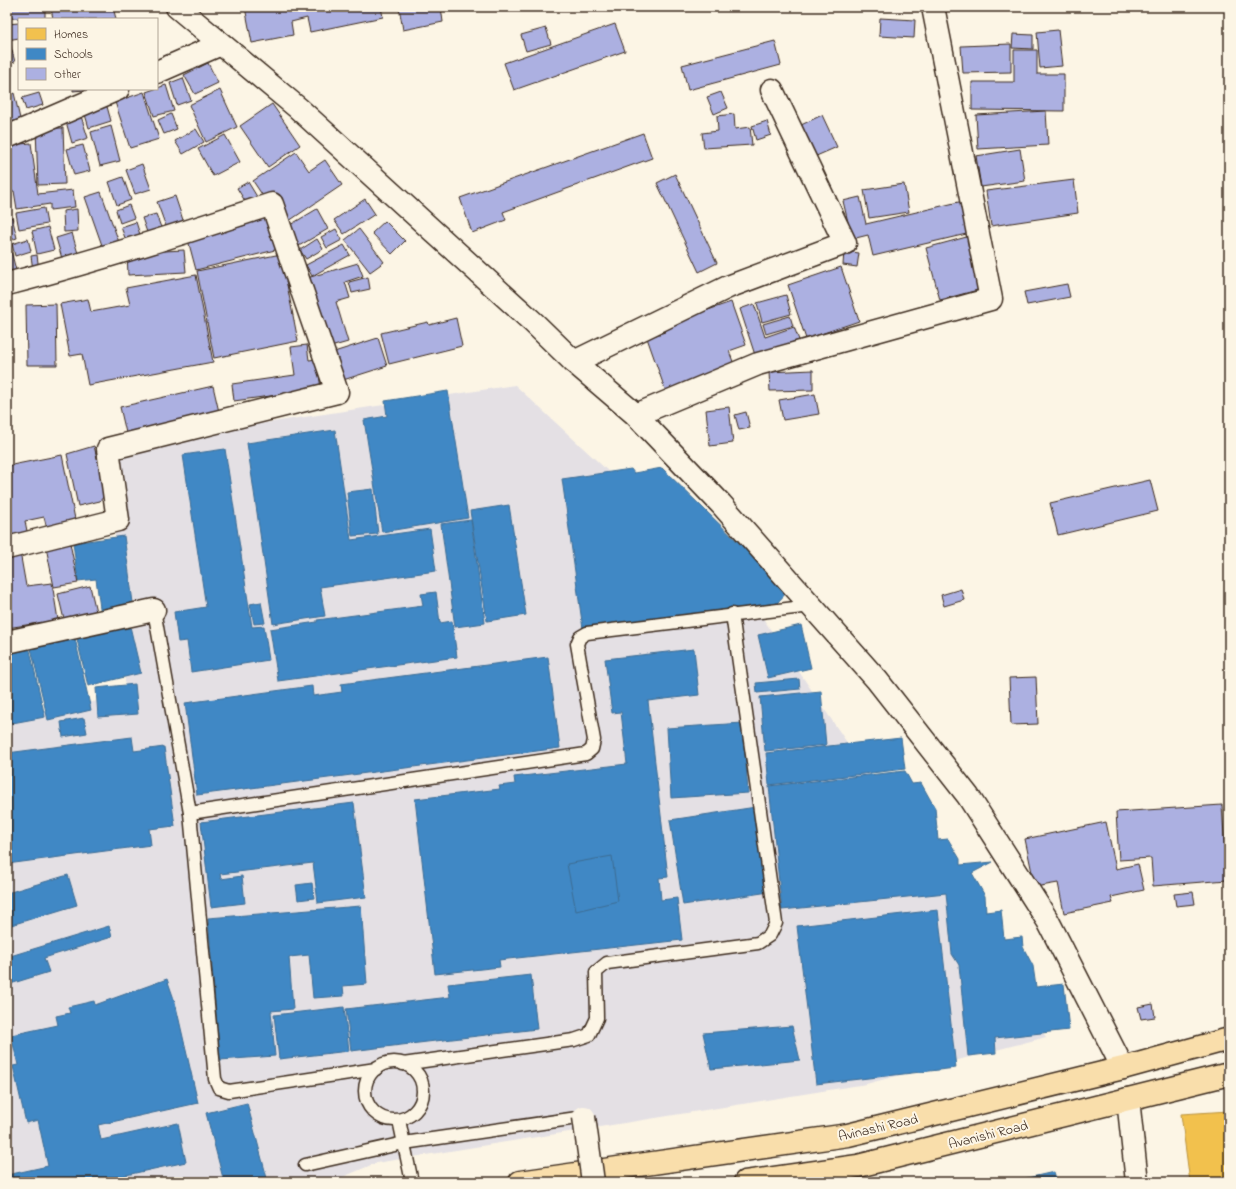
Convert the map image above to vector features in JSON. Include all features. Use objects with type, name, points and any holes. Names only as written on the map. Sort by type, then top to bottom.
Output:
[{"type":"main road","name":"Avinashi Road","points":[[520,1182],[848,1135],[1123,1068],[1229,1039]]},
{"type":"main road","name":"Avanishi Road","points":[[745,1182],[858,1166],[1229,1074]]},
{"type":"street","points":[[177,7],[298,108],[534,323],[574,362],[636,414],[721,504],[877,680],[968,796],[1048,921],[1123,1068]]},
{"type":"street","points":[[636,414],[758,364],[991,299],[933,7]]},
{"type":"street","points":[[158,72],[221,44]]},
{"type":"street","points":[[7,138],[116,90]]},
{"type":"street","points":[[574,362],[728,287],[845,243],[772,90]]},
{"type":"street","points":[[7,284],[130,250],[272,204],[337,392],[108,449],[118,520],[7,548]]},
{"type":"street","points":[[7,642],[154,610]]},
{"type":"street","points":[[1128,1100],[1137,1182]]},
{"type":"street","points":[[584,1117],[593,1182]]},
{"type":"lane","points":[[190,813],[586,754],[592,749],[594,740],[577,644],[580,638],[587,633],[732,614],[811,606]]},
{"type":"lane","points":[[154,610],[190,813],[215,1079],[219,1088],[229,1091],[376,1069],[384,1064],[403,1064],[574,1040],[589,1035],[597,1018],[596,972],[607,963],[758,943],[770,935],[776,923],[732,614]]},
{"type":"lane","points":[[376,1069],[366,1084],[365,1094],[368,1103],[373,1111],[380,1117],[399,1120],[415,1111],[423,1094],[422,1084],[418,1076],[412,1068],[403,1064]]},
{"type":"lane","points":[[305,1165],[404,1143],[584,1117]]},
{"type":"lane","points":[[399,1120],[412,1182]]},
{"type":"shaded area","points":[[515,385],[756,608],[1046,1037],[866,1084],[376,1163],[331,1182],[7,1182],[7,717],[126,696],[109,447]]},
{"type":"building: Homes","points":[[1229,1111],[1229,1182],[1190,1182],[1181,1114]]},
{"type":"building: Schools","points":[[448,391],[468,518],[382,532],[364,420],[387,416],[385,401]]},
{"type":"building: Schools","points":[[335,430],[351,540],[430,529],[436,571],[320,587],[325,616],[273,624],[247,443]]},
{"type":"building: Schools","points":[[225,449],[252,627],[264,626],[269,660],[191,672],[187,641],[178,642],[174,612],[206,607],[183,455]]},
{"type":"building: Schools","points":[[662,468],[788,591],[777,603],[583,629],[562,479],[631,469],[634,473]]},
{"type":"building: Schools","points":[[373,489],[378,534],[352,536],[347,492]]},
{"type":"building: Schools","points":[[509,505],[526,615],[487,621],[470,511]]},
{"type":"building: Schools","points":[[471,520],[485,623],[455,627],[441,524]]},
{"type":"building: Schools","points":[[124,536],[134,610],[101,615],[96,579],[78,581],[73,543]]},
{"type":"building: Schools","points":[[436,592],[440,623],[452,621],[457,657],[278,681],[270,629],[317,622],[317,620],[423,606],[421,594]]},
{"type":"building: Schools","points":[[261,602],[265,623],[254,624],[250,604]]},
{"type":"building: Schools","points":[[129,622],[141,673],[88,686],[76,635]]},
{"type":"building: Schools","points":[[801,625],[811,668],[768,678],[758,635]]},
{"type":"building: Schools","points":[[74,634],[91,710],[48,720],[30,644]]},
{"type":"building: Schools","points":[[29,646],[45,717],[7,724],[7,651]]},
{"type":"building: Schools","points":[[694,649],[699,695],[648,701],[668,877],[659,878],[661,900],[677,898],[682,940],[499,960],[500,967],[435,974],[415,799],[500,789],[499,786],[515,784],[514,777],[627,764],[621,712],[612,713],[605,659]]},
{"type":"building: Schools","points":[[548,657],[560,748],[197,795],[185,703],[312,686],[313,696],[342,692],[341,684]]},
{"type":"building: Schools","points":[[799,679],[800,689],[757,693],[756,683]]},
{"type":"building: Schools","points":[[135,684],[138,714],[98,717],[96,688]]},
{"type":"building: Schools","points":[[821,691],[826,745],[765,751],[760,697]]},
{"type":"building: Schools","points":[[84,718],[87,733],[63,737],[61,722]]},
{"type":"building: Schools","points":[[743,723],[748,793],[671,798],[667,728]]},
{"type":"building: Schools","points":[[132,737],[134,751],[164,747],[175,826],[149,829],[151,845],[7,864],[7,753]]},
{"type":"building: Schools","points":[[901,738],[905,769],[769,785],[766,753]]},
{"type":"building: Schools","points":[[905,771],[912,784],[921,783],[935,808],[938,840],[948,839],[960,859],[960,865],[993,862],[972,873],[985,896],[986,912],[1001,910],[1004,939],[1022,937],[1023,947],[1033,966],[1036,987],[1064,984],[1069,1030],[995,1038],[996,1053],[968,1056],[959,965],[952,954],[946,893],[782,910],[769,786]]},
{"type":"building: Schools","points":[[354,803],[366,897],[318,903],[313,863],[220,874],[221,879],[242,876],[245,903],[211,907],[201,822]]},
{"type":"building: Schools","points":[[756,807],[769,892],[683,905],[670,820]]},
{"type":"building: Schools","points":[[612,856],[618,901],[576,911],[567,864]]},
{"type":"building: Schools","points":[[68,875],[77,905],[8,926],[7,893]]},
{"type":"building: Schools","points":[[312,883],[314,898],[298,900],[296,885]]},
{"type":"building: Schools","points":[[361,906],[367,984],[343,986],[344,996],[313,998],[309,955],[289,957],[293,1009],[271,1011],[275,1056],[220,1060],[208,918]]},
{"type":"building: Schools","points":[[938,910],[956,1068],[816,1084],[797,926]]},
{"type":"building: Schools","points":[[109,926],[112,937],[44,958],[49,972],[7,985],[7,957]]},
{"type":"building: Schools","points":[[531,975],[537,1029],[351,1051],[346,1009],[450,997],[448,984]]},
{"type":"building: Schools","points":[[167,979],[175,1002],[198,1103],[98,1125],[101,1140],[178,1123],[186,1162],[94,1182],[7,1182],[7,1175],[48,1166],[38,1120],[26,1123],[13,1066],[18,1065],[11,1035],[58,1025],[56,1016],[70,1013],[68,1007],[94,1001],[95,1005]]},
{"type":"building: Schools","points":[[344,1007],[349,1051],[279,1059],[274,1015]]},
{"type":"building: Schools","points":[[792,1026],[800,1060],[711,1069],[703,1033]]},
{"type":"building: Schools","points":[[247,1103],[268,1182],[224,1182],[206,1113]]},
{"type":"building: Schools","points":[[1054,1172],[1057,1182],[1010,1182]]},
{"type":"building: Other","points":[[7,7],[45,7],[45,18],[7,18]]},
{"type":"building: Other","points":[[113,7],[116,18],[53,18],[51,8]]},
{"type":"building: Other","points":[[245,7],[381,7],[383,17],[310,32],[307,18],[291,22],[293,35],[252,43]]},
{"type":"building: Other","points":[[399,7],[441,7],[443,22],[403,30]]},
{"type":"building: Other","points":[[880,18],[915,20],[914,38],[879,36]]},
{"type":"building: Other","points":[[18,23],[18,38],[7,40],[7,24]]},
{"type":"building: Other","points":[[615,24],[625,51],[514,90],[504,63]]},
{"type":"building: Other","points":[[546,28],[551,44],[526,51],[521,35]]},
{"type":"building: Other","points":[[1058,30],[1062,66],[1040,68],[1037,32]]},
{"type":"building: Other","points":[[1013,34],[1033,35],[1033,49],[1012,48]]},
{"type":"building: Other","points":[[775,41],[781,65],[688,90],[682,65]]},
{"type":"building: Other","points":[[10,43],[15,62],[7,64],[7,44]]},
{"type":"building: Other","points":[[1011,44],[1011,72],[963,73],[961,46]]},
{"type":"building: Other","points":[[1014,50],[1037,50],[1037,74],[1064,74],[1064,111],[972,110],[972,82],[1014,82]]},
{"type":"building: Other","points":[[208,63],[218,83],[195,94],[184,75]]},
{"type":"building: Other","points":[[183,78],[191,100],[177,105],[170,83]]},
{"type":"building: Other","points":[[7,79],[10,91],[7,92]]},
{"type":"building: Other","points":[[166,85],[174,111],[154,116],[146,92],[158,90],[158,88]]},
{"type":"building: Other","points":[[220,90],[237,127],[206,142],[189,105]]},
{"type":"building: Other","points":[[144,92],[159,139],[130,148],[115,102]]},
{"type":"building: Other","points":[[721,92],[728,108],[714,114],[707,97]]},
{"type":"building: Other","points":[[14,93],[21,123],[7,127],[7,94]]},
{"type":"building: Other","points":[[39,93],[43,105],[26,110],[22,98]]},
{"type":"building: Other","points":[[106,103],[111,121],[89,128],[84,111]]},
{"type":"building: Other","points":[[272,104],[300,145],[268,167],[240,126]]},
{"type":"building: Other","points":[[1046,111],[1048,145],[978,149],[976,115]]},
{"type":"building: Other","points":[[80,113],[88,138],[72,143],[65,118]]},
{"type":"building: Other","points":[[171,114],[177,129],[164,134],[158,120]]},
{"type":"building: Other","points":[[734,114],[735,129],[750,127],[752,145],[704,148],[702,133],[718,131],[717,116]]},
{"type":"building: Other","points":[[822,115],[837,147],[814,157],[799,126]]},
{"type":"building: Other","points":[[767,121],[771,135],[756,140],[752,126]]},
{"type":"building: Other","points":[[111,126],[120,161],[100,166],[91,132]]},
{"type":"building: Other","points":[[36,128],[63,128],[65,184],[38,185]]},
{"type":"building: Other","points":[[196,129],[204,142],[183,154],[175,141]]},
{"type":"building: Other","points":[[643,133],[652,158],[503,212],[506,220],[472,233],[460,198]]},
{"type":"building: Other","points":[[225,135],[240,162],[213,176],[198,149]]},
{"type":"building: Other","points":[[31,143],[38,194],[73,190],[75,207],[50,210],[50,204],[17,209],[14,191],[7,192],[7,157],[11,156],[9,145]]},
{"type":"building: Other","points":[[83,145],[90,171],[74,175],[67,149]]},
{"type":"building: Other","points":[[1020,149],[1025,181],[981,187],[976,156]]},
{"type":"building: Other","points":[[296,152],[309,171],[325,160],[342,185],[289,221],[267,202],[253,181]]},
{"type":"building: Other","points":[[142,164],[151,189],[135,194],[126,170]]},
{"type":"building: Other","points":[[675,174],[717,263],[699,272],[657,183]]},
{"type":"building: Other","points":[[123,177],[131,200],[117,205],[109,182]]},
{"type":"building: Other","points":[[1074,180],[1078,213],[991,226],[986,191]]},
{"type":"building: Other","points":[[248,182],[259,200],[248,206],[237,188]]},
{"type":"building: Other","points":[[904,184],[909,212],[869,218],[864,190]]},
{"type":"building: Other","points":[[101,192],[120,245],[104,251],[85,197]]},
{"type":"building: Other","points":[[175,196],[186,229],[169,235],[157,202]]},
{"type":"building: Other","points":[[860,197],[866,224],[967,200],[975,232],[873,256],[868,235],[852,239],[843,201]]},
{"type":"building: Other","points":[[365,199],[375,214],[344,234],[334,220]]},
{"type":"building: Other","points":[[129,205],[134,218],[120,223],[116,210]]},
{"type":"building: Other","points":[[44,208],[47,224],[19,229],[16,213]]},
{"type":"building: Other","points":[[77,209],[78,231],[64,232],[63,211]]},
{"type":"building: Other","points":[[317,209],[328,229],[297,247],[285,228]]},
{"type":"building: Other","points":[[269,211],[279,249],[196,270],[188,240],[246,225],[244,217]]},
{"type":"building: Other","points":[[156,214],[163,233],[149,238],[142,218]]},
{"type":"building: Other","points":[[12,217],[17,238],[7,241],[7,219]]},
{"type":"building: Other","points":[[385,221],[405,241],[392,254],[372,233]]},
{"type":"building: Other","points":[[136,222],[142,241],[128,246],[121,227]]},
{"type":"building: Other","points":[[48,227],[54,250],[37,254],[32,231]]},
{"type":"building: Other","points":[[336,229],[342,240],[327,248],[321,237]]},
{"type":"building: Other","points":[[359,229],[384,262],[370,272],[345,240]]},
{"type":"building: Other","points":[[72,233],[79,257],[63,262],[56,238]]},
{"type":"building: Other","points":[[974,235],[989,287],[940,300],[926,248]]},
{"type":"building: Other","points":[[28,239],[31,251],[15,256],[12,244]]},
{"type":"building: Other","points":[[317,239],[323,249],[306,259],[300,250]]},
{"type":"building: Other","points":[[344,245],[350,255],[312,276],[306,265]]},
{"type":"building: Other","points":[[10,247],[17,274],[7,277],[7,248]]},
{"type":"building: Other","points":[[184,250],[186,272],[128,275],[127,253]]},
{"type":"building: Other","points":[[844,251],[859,253],[857,267],[843,265]]},
{"type":"building: Other","points":[[281,254],[298,341],[214,358],[197,271]]},
{"type":"building: Other","points":[[37,255],[39,270],[33,270],[31,256]]},
{"type":"building: Other","points":[[358,263],[363,276],[345,282],[350,298],[336,302],[348,342],[327,348],[307,278]]},
{"type":"building: Other","points":[[841,267],[859,321],[806,339],[788,285]]},
{"type":"building: Other","points":[[196,275],[213,362],[88,385],[82,354],[70,356],[60,304],[88,299],[91,312],[130,305],[126,288]]},
{"type":"building: Other","points":[[368,277],[370,289],[352,293],[349,282]]},
{"type":"building: Other","points":[[1067,284],[1070,297],[1027,305],[1024,292]]},
{"type":"building: Other","points":[[786,295],[791,314],[762,322],[757,303]]},
{"type":"building: Other","points":[[731,302],[746,345],[729,351],[735,367],[666,392],[647,338],[665,332],[662,326]]},
{"type":"building: Other","points":[[56,304],[57,365],[27,365],[26,305]]},
{"type":"building: Other","points":[[754,304],[765,337],[794,327],[799,340],[755,355],[740,309]]},
{"type":"building: Other","points":[[790,316],[793,326],[766,334],[763,324]]},
{"type":"building: Other","points":[[456,318],[462,346],[389,364],[381,333],[428,322],[429,325]]},
{"type":"building: Other","points":[[378,338],[387,366],[340,381],[331,353]]},
{"type":"building: Other","points":[[307,345],[309,360],[317,359],[321,389],[234,401],[232,384],[295,375],[291,347]]},
{"type":"building: Other","points":[[813,370],[813,390],[770,391],[769,372]]},
{"type":"building: Other","points":[[213,386],[219,412],[126,433],[120,407]]},
{"type":"building: Other","points":[[815,394],[819,414],[783,420],[779,400]]},
{"type":"building: Other","points":[[729,407],[733,443],[710,446],[706,410]]},
{"type":"building: Other","points":[[746,412],[750,428],[739,430],[735,415]]},
{"type":"building: Other","points":[[94,446],[105,490],[104,496],[100,501],[78,506],[67,454]]},
{"type":"building: Other","points":[[62,455],[76,524],[47,529],[44,517],[25,521],[28,536],[7,540],[7,466]]},
{"type":"building: Other","points":[[1150,480],[1158,511],[1058,535],[1050,503]]},
{"type":"building: Other","points":[[70,543],[78,583],[54,587],[46,547]]},
{"type":"building: Other","points":[[20,552],[26,586],[52,583],[58,620],[7,628],[7,554]]},
{"type":"building: Other","points":[[90,586],[97,616],[65,624],[58,594]]},
{"type":"building: Other","points":[[961,589],[964,600],[944,606],[941,595]]},
{"type":"building: Other","points":[[1036,677],[1038,724],[1011,725],[1009,678]]},
{"type":"building: Other","points":[[1222,805],[1227,880],[1153,886],[1151,858],[1119,860],[1116,812]]},
{"type":"building: Other","points":[[1106,822],[1116,869],[1138,864],[1144,890],[1111,897],[1113,903],[1064,913],[1058,883],[1035,887],[1025,839]]},
{"type":"building: Other","points":[[1193,892],[1195,904],[1176,906],[1174,894]]},
{"type":"building: Other","points":[[1153,1004],[1155,1017],[1141,1019],[1138,1007]]},
{"type":"building: Other","points":[[390,1178],[390,1182],[366,1182],[365,1179]]}]
